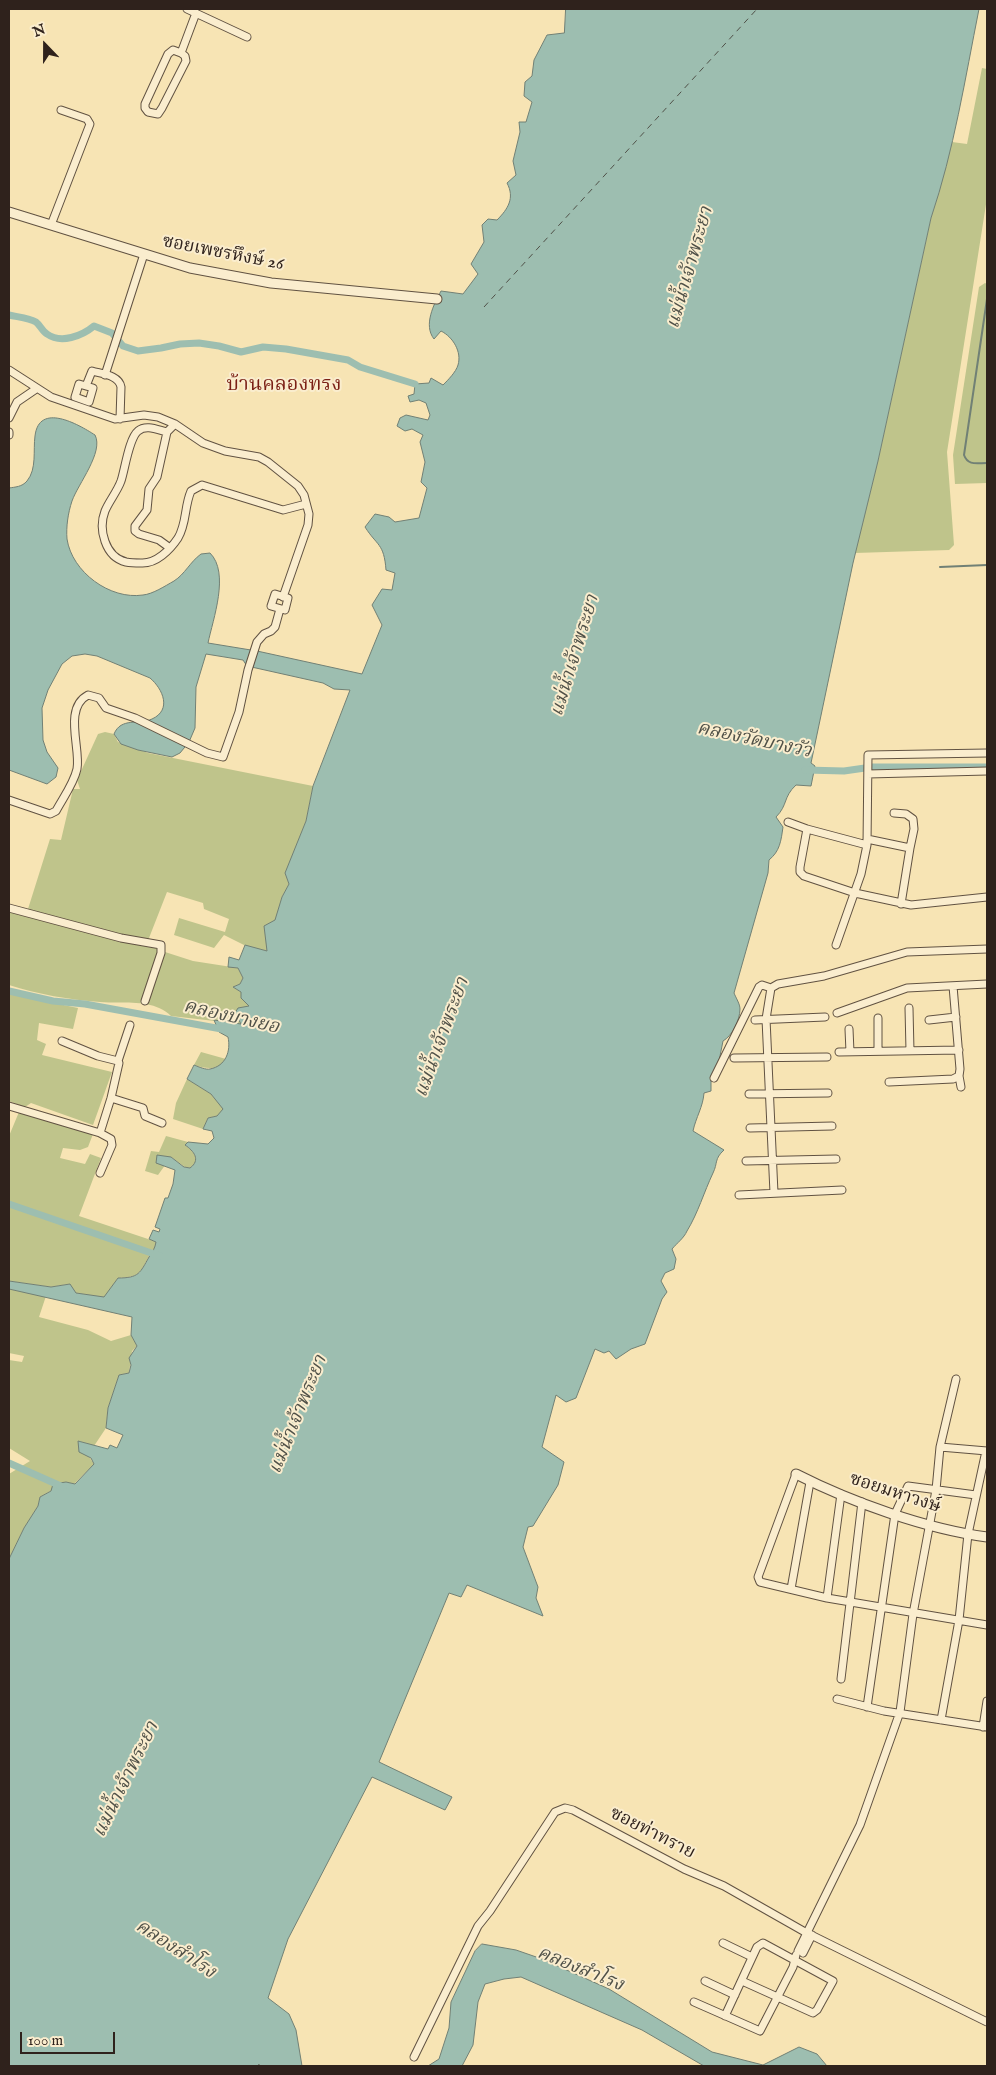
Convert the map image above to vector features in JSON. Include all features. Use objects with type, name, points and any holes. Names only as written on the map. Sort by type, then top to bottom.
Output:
[{"type":"street","points":[[187,9],[247,36]]},
{"type":"street","points":[[181,53],[196,13]]},
{"type":"street","points":[[172,50],[181,53],[185,56],[186,61],[162,108],[158,114],[148,112],[145,104],[168,54],[172,50]]},
{"type":"street","points":[[51,225],[90,124],[87,119],[61,110]]},
{"type":"street","name":"ซอยเพชรหึงษ์ 26","points":[[9,212],[190,268],[271,282],[436,299]]},
{"type":"street","points":[[105,375],[144,254]]},
{"type":"street","points":[[9,370],[50,397],[115,419],[144,415],[158,417],[175,424],[203,443],[225,451],[259,457],[298,486],[304,495],[309,514],[308,525],[283,597],[275,594],[271,606],[280,609],[275,627],[264,634],[257,642],[248,670],[239,712],[223,757],[211,755],[135,718],[106,708],[95,696],[85,696],[74,722],[74,739],[78,754],[77,772],[56,811],[50,814],[9,800]]},
{"type":"street","points":[[86,386],[92,371],[116,378],[120,382],[120,419]]},
{"type":"street","points":[[9,418],[16,402],[36,389]]},
{"type":"street","points":[[170,548],[160,540],[138,534],[135,531],[135,526],[147,510],[149,489],[157,477],[167,432],[175,424]]},
{"type":"street","points":[[167,432],[150,428],[141,429],[136,432],[120,483],[104,513],[104,539],[110,552],[116,558],[126,562],[146,563],[164,555],[184,525],[188,497],[191,491],[202,485],[283,510],[306,504]]},
{"type":"street","points":[[836,945],[861,874],[867,842],[868,755],[987,753]]},
{"type":"street","points":[[868,772],[987,771]]},
{"type":"street","points":[[894,812],[906,814],[913,819],[914,829],[901,904]]},
{"type":"street","points":[[788,822],[807,829],[867,842],[910,848]]},
{"type":"street","points":[[807,829],[800,867],[800,872],[804,876],[855,893],[901,904],[935,904],[987,897]]},
{"type":"street","points":[[9,908],[121,938],[161,945],[161,953],[145,1001]]},
{"type":"street","points":[[714,1078],[759,987],[762,985],[771,988],[778,984],[824,976],[906,952],[987,949]]},
{"type":"street","points":[[837,1013],[907,988],[987,984]]},
{"type":"street","points":[[953,986],[961,1087]]},
{"type":"street","points":[[771,988],[766,1019],[774,1193]]},
{"type":"street","points":[[909,1008],[910,1051]]},
{"type":"street","points":[[755,1020],[825,1017]]},
{"type":"street","points":[[929,1020],[956,1017]]},
{"type":"street","points":[[878,1018],[878,1051]]},
{"type":"street","points":[[100,1133],[112,1098],[114,1083],[120,1067],[118,1061],[130,1025]]},
{"type":"street","points":[[849,1029],[850,1052]]},
{"type":"street","points":[[62,1041],[98,1056],[118,1061]]},
{"type":"street","points":[[839,1052],[959,1050]]},
{"type":"street","points":[[734,1058],[827,1056]]},
{"type":"street","points":[[889,1082],[954,1079],[959,1076]]},
{"type":"street","points":[[749,1094],[828,1093]]},
{"type":"street","points":[[112,1098],[143,1108],[145,1116],[162,1123]]},
{"type":"street","points":[[9,1106],[111,1138],[112,1141],[100,1173]]},
{"type":"street","points":[[750,1128],[832,1126]]},
{"type":"street","points":[[746,1160],[836,1159]]},
{"type":"street","points":[[739,1195],[842,1190]]},
{"type":"street","points":[[694,2002],[760,2031],[798,1958],[860,1825],[899,1713],[936,1490],[940,1447],[956,1379]]},
{"type":"street","points":[[940,1447],[987,1451],[968,1534],[959,1620],[941,1720]]},
{"type":"street","points":[[796,1474],[758,1577],[760,1582],[827,1598],[987,1625]]},
{"type":"street","name":"ซอยมหาวงษ์","points":[[796,1474],[810,1482],[895,1514],[968,1534],[987,1537]]},
{"type":"street","points":[[792,1589],[810,1482]]},
{"type":"street","points":[[867,1706],[895,1514],[908,1486],[976,1495]]},
{"type":"street","points":[[827,1598],[841,1494]]},
{"type":"street","points":[[841,1679],[862,1502]]},
{"type":"street","points":[[837,1699],[899,1713],[985,1727],[987,1701]]},
{"type":"street","name":"ซอยท่าทราย","points":[[414,2057],[474,1932],[559,1809],[573,1810],[684,1869],[724,1886],[809,1934],[987,2022]]},
{"type":"street","points":[[725,2016],[752,1957],[759,1944],[763,1942],[798,1958],[832,1978],[833,1983],[817,2010],[813,2013],[742,1981]]},
{"type":"street","points":[[724,1943],[752,1957]]},
{"type":"street","points":[[705,1981],[735,1994]]},
{"type":"green space","points":[[982,68],[987,69],[987,198],[947,452],[954,545],[949,550],[855,553],[878,461],[931,218],[952,142],[967,144]]},
{"type":"green space","points":[[985,283],[987,284],[987,483],[955,484],[953,455],[979,287]]},
{"type":"green space","points":[[105,732],[114,734],[118,742],[148,753],[313,786],[306,821],[286,873],[289,884],[282,897],[268,951],[250,948],[224,935],[214,948],[174,935],[179,918],[225,932],[229,919],[204,909],[203,903],[167,892],[149,938],[155,948],[165,952],[193,961],[238,968],[243,978],[240,984],[233,987],[241,992],[249,1006],[241,1024],[171,1016],[156,1006],[147,1004],[77,1000],[42,994],[9,985],[9,905],[28,909],[50,839],[61,840],[73,789],[80,789],[77,780],[98,734]]},
{"type":"green space","points":[[9,994],[78,1008],[73,1029],[39,1023],[37,1040],[46,1044],[42,1055],[112,1072],[93,1125],[31,1103],[25,1107],[9,1101]]},
{"type":"green space","points":[[201,1052],[226,1059],[219,1066],[212,1068],[194,1065]]},
{"type":"green space","points":[[187,1079],[211,1094],[224,1109],[217,1116],[208,1118],[203,1129],[173,1119],[176,1103]]},
{"type":"green space","points":[[19,1112],[93,1134],[88,1147],[80,1150],[63,1148],[60,1158],[85,1164],[90,1154],[101,1158],[79,1216],[157,1242],[138,1273],[131,1277],[118,1278],[104,1298],[75,1293],[69,1284],[51,1287],[9,1281],[9,1136]]},
{"type":"green space","points":[[166,1136],[188,1142],[185,1145],[194,1153],[196,1162],[190,1168],[185,1167],[171,1157],[158,1175],[145,1171],[151,1151],[159,1152]]},
{"type":"green space","points":[[9,1289],[46,1296],[39,1317],[88,1330],[111,1341],[131,1335],[137,1346],[132,1351],[129,1373],[119,1375],[108,1408],[106,1428],[94,1446],[78,1441],[94,1464],[74,1484],[66,1482],[40,1497],[38,1506],[24,1528],[9,1559],[9,1474],[30,1461],[9,1448],[9,1360],[22,1362],[24,1356],[9,1353]]},
{"type":"water","points":[[566,9],[979,9],[953,140],[931,218],[878,461],[853,563],[811,763],[815,766],[811,786],[796,785],[789,793],[780,813],[776,817],[783,827],[781,841],[776,853],[769,860],[768,873],[734,993],[740,1007],[739,1018],[732,1032],[723,1041],[718,1066],[711,1076],[711,1091],[704,1093],[693,1131],[724,1150],[717,1159],[691,1224],[684,1236],[672,1249],[676,1259],[674,1269],[665,1273],[661,1281],[667,1292],[662,1299],[645,1344],[631,1349],[616,1359],[609,1351],[604,1353],[595,1349],[576,1398],[566,1402],[556,1395],[542,1447],[564,1462],[558,1485],[533,1526],[528,1527],[523,1547],[538,1587],[536,1598],[543,1616],[467,1585],[461,1597],[449,1593],[379,1762],[452,1797],[445,1810],[372,1777],[288,1939],[268,1998],[289,2014],[296,2030],[302,2066],[260,2066],[259,2064],[257,2066],[9,2066],[9,1559],[24,1528],[38,1506],[40,1497],[51,1491],[53,1484],[66,1482],[75,1484],[94,1464],[91,1458],[79,1452],[78,1441],[108,1449],[110,1445],[117,1448],[123,1435],[106,1428],[108,1408],[119,1375],[129,1373],[131,1365],[129,1358],[137,1346],[131,1335],[132,1317],[9,1289],[9,1281],[51,1287],[70,1284],[76,1293],[104,1297],[118,1278],[138,1274],[153,1251],[156,1242],[149,1239],[153,1230],[159,1232],[160,1229],[155,1227],[165,1198],[168,1198],[173,1184],[175,1170],[156,1163],[157,1155],[171,1157],[184,1167],[190,1168],[196,1159],[191,1150],[185,1145],[188,1142],[208,1144],[214,1138],[212,1131],[203,1129],[208,1118],[217,1116],[223,1109],[211,1094],[187,1079],[194,1065],[210,1069],[220,1065],[226,1057],[229,1047],[228,1037],[219,1032],[214,1020],[241,1024],[235,1013],[238,1008],[249,1006],[241,998],[241,992],[233,987],[240,984],[243,978],[238,968],[228,967],[229,957],[239,960],[245,945],[267,951],[264,926],[275,920],[282,897],[289,884],[285,873],[306,821],[313,786],[350,690],[334,689],[323,683],[247,666],[243,660],[206,654],[196,687],[195,728],[189,742],[180,753],[172,757],[138,750],[121,744],[114,734],[121,725],[147,721],[158,715],[164,705],[162,693],[155,683],[150,678],[97,656],[85,654],[72,656],[62,664],[48,690],[42,708],[43,740],[47,752],[58,768],[56,777],[47,784],[9,770],[9,488],[23,484],[30,476],[33,465],[35,436],[38,426],[44,420],[51,418],[60,419],[79,426],[95,435],[97,442],[93,459],[72,501],[68,515],[67,539],[70,551],[76,562],[94,581],[118,593],[143,595],[174,581],[201,554],[210,553],[216,562],[219,572],[219,584],[216,609],[208,643],[257,651],[362,674],[382,625],[372,605],[382,589],[392,590],[395,573],[386,570],[382,550],[365,527],[375,514],[389,517],[395,522],[419,518],[427,488],[421,482],[425,462],[420,442],[423,435],[412,429],[405,431],[397,426],[400,418],[406,415],[428,420],[430,415],[426,403],[419,400],[410,402],[408,396],[414,394],[415,384],[429,383],[431,378],[443,385],[457,368],[459,355],[456,345],[441,331],[434,339],[429,327],[431,315],[441,291],[463,294],[478,274],[471,264],[484,242],[482,225],[488,219],[497,220],[504,212],[510,198],[507,183],[516,175],[513,161],[520,132],[519,122],[526,122],[532,102],[524,96],[525,82],[532,76],[534,60],[547,35],[564,33]]},
{"type":"water","points":[[482,1944],[516,1950],[542,1959],[609,1989],[712,2052],[763,2065],[799,2047],[817,2054],[827,2066],[704,2066],[642,2030],[521,1977],[485,1984],[478,2002],[473,2045],[462,2066],[428,2066],[439,2059],[449,2028],[451,2002],[475,1951]]},
{"type":"waterway","points":[[987,299],[964,455],[970,462],[987,463]]},
{"type":"waterway","points":[[9,315],[33,321],[53,337],[71,338],[84,333],[94,326],[112,333],[123,346],[138,351],[199,343],[241,352],[263,347],[286,349],[348,360],[360,367],[415,384]]},
{"type":"waterway","points":[[940,567],[987,565]]},
{"type":"waterway","name":"คลองวัดบางวัว","points":[[805,770],[844,771],[872,767],[987,767]]},
{"type":"waterway","name":"คลองบางยอ","points":[[9,991],[53,1001],[85,1004],[227,1030]]},
{"type":"waterway","points":[[9,1204],[160,1256]]},
{"type":"waterway","points":[[9,1463],[63,1487]]},
{"type":"ferry route","points":[[484,307],[757,9]]},
{"type":"district","name":"บ้านคลองทรง","points":[[284,386]]},
{"type":"water label","name":"แม่น้ำเจ้าพระยา","points":[[691,268]]},
{"type":"water label","name":"แม่น้ำเจ้าพระยา","points":[[576,656]]},
{"type":"water label","name":"แม่น้ำเจ้าพระยา","points":[[443,1038]]},
{"type":"water label","name":"แม่น้ำเจ้าพระยา","points":[[299,1415]]},
{"type":"water label","name":"แม่น้ำเจ้าพระยา","points":[[127,1780]]},
{"type":"water label","name":"คลองสำโรง","points":[[175,1950]]},
{"type":"water label","name":"คลองสำโรง","points":[[580,1970]]}]
